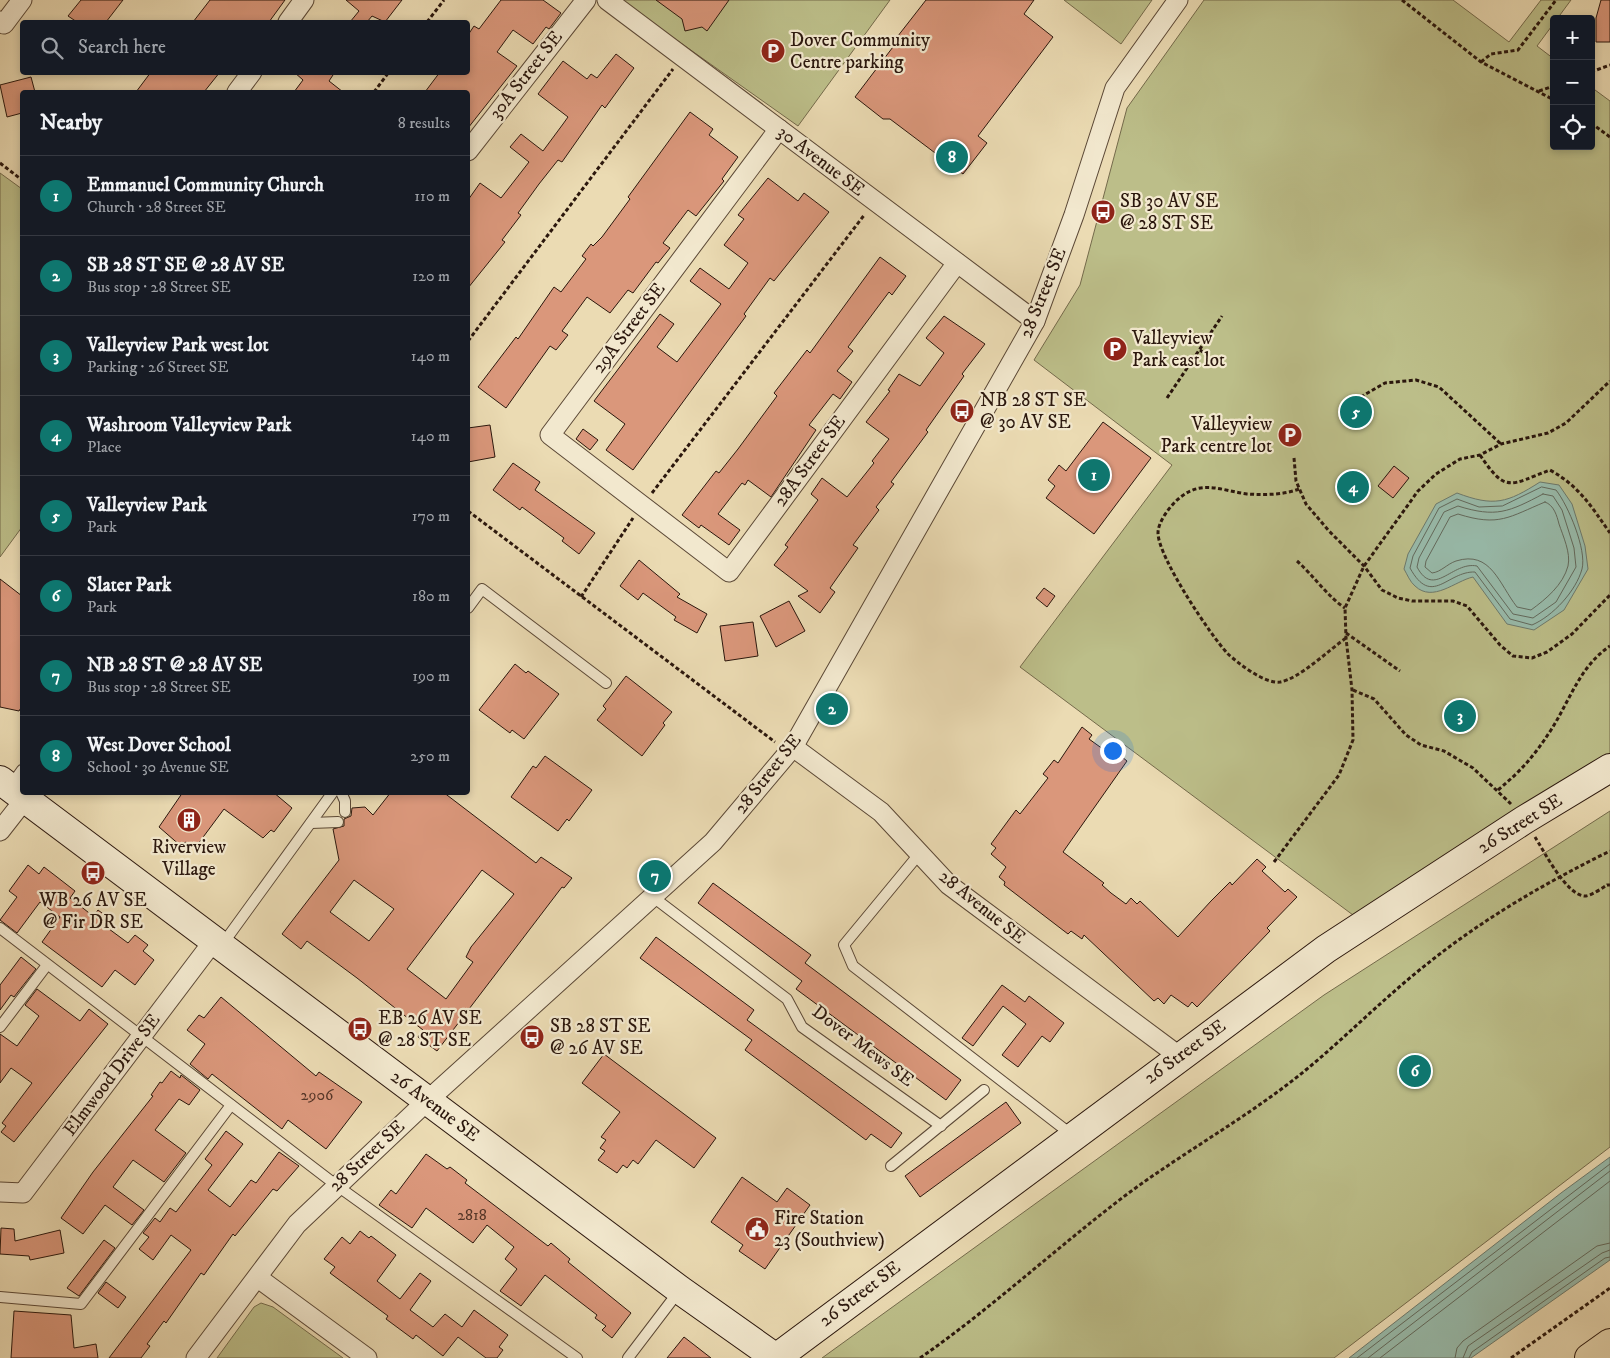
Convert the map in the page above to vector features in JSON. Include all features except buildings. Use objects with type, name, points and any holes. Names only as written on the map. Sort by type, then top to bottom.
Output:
[{"type":"highway","points":[[1589,1358],[1610,1343]]},
{"type":"street","points":[[0,22],[4,24],[22,0]]},
{"type":"street","points":[[289,20],[304,0]]},
{"type":"street","name":"30A Street SE","points":[[470,147],[586,0]]},
{"type":"street","name":"30 Avenue SE","points":[[607,0],[1035,322]]},
{"type":"street","name":"28 Street SE","points":[[196,1358],[297,1224],[427,1100],[713,842],[793,747],[1035,322],[1074,215],[1115,88],[1178,0]]},
{"type":"street","points":[[238,90],[250,75]]},
{"type":"street","name":"29A Street SE","points":[[641,506],[550,435],[779,129]]},
{"type":"street","name":"28A Street SE","points":[[641,506],[729,572],[957,262]]},
{"type":"street","name":"28 Avenue SE","points":[[793,747],[881,812],[949,885],[1179,1056]]},
{"type":"street","name":"26 Street SE","points":[[776,1358],[1179,1056],[1326,949],[1524,820],[1610,768]]},
{"type":"street","points":[[0,831],[14,784]]},
{"type":"street","name":"26 Avenue SE","points":[[28,795],[427,1100],[680,1290],[776,1358]]},
{"type":"street","name":"Elmwood Drive SE","points":[[0,1192],[24,1192],[140,1037],[219,942]]},
{"type":"street","points":[[258,1278],[367,1358]]},
{"type":"lane","points":[[470,605],[482,588],[606,682]]},
{"type":"lane","points":[[219,942],[331,795]]},
{"type":"lane","points":[[342,795],[345,801],[345,812]]},
{"type":"lane","points":[[311,823],[338,822]]},
{"type":"lane","points":[[920,853],[844,945],[853,966],[1073,1135]]},
{"type":"lane","name":"Dover Mews SE","points":[[653,897],[787,999],[802,1027],[941,1126]]},
{"type":"lane","points":[[0,928],[140,1037],[336,1185],[577,1358]]},
{"type":"lane","points":[[0,1027],[47,964]]},
{"type":"lane","points":[[891,1166],[984,1090]]},
{"type":"lane","points":[[0,1298],[81,1304],[231,1105]]},
{"type":"lane","points":[[628,1358],[680,1290]]},
{"type":"path","points":[[429,20],[444,0]]},
{"type":"path","points":[[1402,0],[1481,62],[1550,98]]},
{"type":"path","points":[[1481,62],[1491,54],[1518,50],[1556,0]]},
{"type":"path","points":[[470,338],[682,56]]},
{"type":"path","points":[[1595,71],[1610,65]]},
{"type":"path","points":[[376,90],[387,75]]},
{"type":"path","points":[[1538,92],[1550,88]]},
{"type":"path","points":[[1595,126],[1610,137]]},
{"type":"path","points":[[0,163],[20,178]]},
{"type":"path","points":[[580,596],[641,506],[875,201]]},
{"type":"path","points":[[1167,398],[1222,316]]},
{"type":"path","points":[[1200,350],[1218,363]]},
{"type":"path","points":[[1349,413],[1364,395],[1385,383],[1416,380],[1439,388],[1501,444]]},
{"type":"path","points":[[1274,862],[1340,774],[1353,740],[1352,690],[1346,638],[1345,608],[1364,566],[1418,492],[1436,474],[1460,459],[1480,455],[1501,444],[1548,433],[1566,423],[1610,381]]},
{"type":"path","points":[[1480,455],[1493,475],[1502,482],[1513,484],[1550,470],[1568,480],[1585,497],[1610,533]]},
{"type":"path","points":[[1294,458],[1296,481],[1306,504],[1329,531],[1364,566],[1382,590],[1398,598],[1412,601],[1453,601],[1467,606],[1500,645],[1513,656],[1532,658],[1547,652],[1572,634],[1610,595]]},
{"type":"path","points":[[1300,489],[1285,494],[1247,494],[1207,486],[1182,495],[1165,514],[1158,533],[1166,558],[1197,611],[1228,654],[1254,674],[1278,682],[1294,678],[1346,638]]},
{"type":"path","points":[[470,513],[772,741],[793,747]]},
{"type":"path","points":[[1297,561],[1317,580],[1334,602],[1345,608]]},
{"type":"path","points":[[1346,633],[1400,671]]},
{"type":"path","points":[[1352,690],[1374,699],[1406,735],[1420,745],[1444,751],[1472,768],[1498,790],[1526,767],[1552,728],[1581,674],[1600,652],[1610,646]]},
{"type":"path","points":[[920,1358],[1001,1298],[1124,1196],[1269,1099],[1308,1068],[1435,958],[1479,924],[1559,876],[1610,850]]},
{"type":"path","points":[[1559,876],[1580,895],[1587,896],[1607,885],[1610,886]]},
{"type":"path","points":[[1511,1358],[1610,1288]]},
{"type":"green space","points":[[620,0],[890,0],[798,126]]},
{"type":"green space","points":[[1064,0],[1152,0],[1121,44]]},
{"type":"green space","points":[[1204,0],[1453,0],[1509,42],[1541,0],[1571,0],[1560,15],[1550,15],[1550,28],[1537,46],[1550,56],[1550,150],[1595,150],[1595,90],[1610,101],[1610,755],[1357,918],[1020,667],[1172,465],[1034,360],[1080,285],[1127,108]]},
{"type":"green space","points":[[0,173],[20,188],[20,530],[0,557]]},
{"type":"green space","points":[[1610,811],[1610,1147],[1334,1358],[822,1358],[1324,995]]},
{"type":"green space","points":[[261,1303],[273,1307],[343,1358],[217,1358],[254,1307]]},
{"type":"water","points":[[1540,482],[1559,485],[1572,504],[1585,546],[1588,569],[1564,610],[1534,630],[1507,624],[1473,577],[1437,592],[1422,591],[1415,586],[1404,569],[1408,554],[1436,504],[1457,493],[1481,500],[1500,501],[1518,495]]},
{"type":"water","points":[[1610,1157],[1610,1260],[1471,1358],[1349,1358],[1561,1193]]},
{"type":"place","name":"Dover Community Centre parking","points":[[773,51]]},
{"type":"place","name":"West Dover School","points":[[952,157]]},
{"type":"place","name":"SB 30 AV SE @ 28 ST SE","points":[[1103,212]]},
{"type":"place","name":"Valleyview Park east lot","points":[[1115,349]]},
{"type":"place","name":"NB 28 ST SE @ 30 AV SE","points":[[962,411]]},
{"type":"place","name":"Valleyview Park","points":[[1356,412]]},
{"type":"place","name":"Valleyview Park centre lot","points":[[1290,435]]},
{"type":"place","name":"Emmanuel Community Church","points":[[1094,475]]},
{"type":"place","name":"Washroom Valleyview Park","points":[[1353,487]]},
{"type":"place","name":"SB 28 ST SE @ 28 AV SE","points":[[832,709]]},
{"type":"place","name":"Valleyview Park west lot","points":[[1460,716]]},
{"type":"place","name":"Riverview Village","points":[[189,820]]},
{"type":"place","name":"WB 26 AV SE @ Fir DR SE","points":[[93,873]]},
{"type":"place","name":"NB 28 ST @ 28 AV SE","points":[[655,876]]},
{"type":"place","name":"EB 26 AV SE @ 28 ST SE","points":[[360,1029]]},
{"type":"place","name":"SB 28 ST SE @ 26 AV SE","points":[[532,1037]]},
{"type":"place","name":"Slater Park","points":[[1415,1071]]},
{"type":"place","name":"Fire Station 23 (Southview)","points":[[757,1229]]}]
